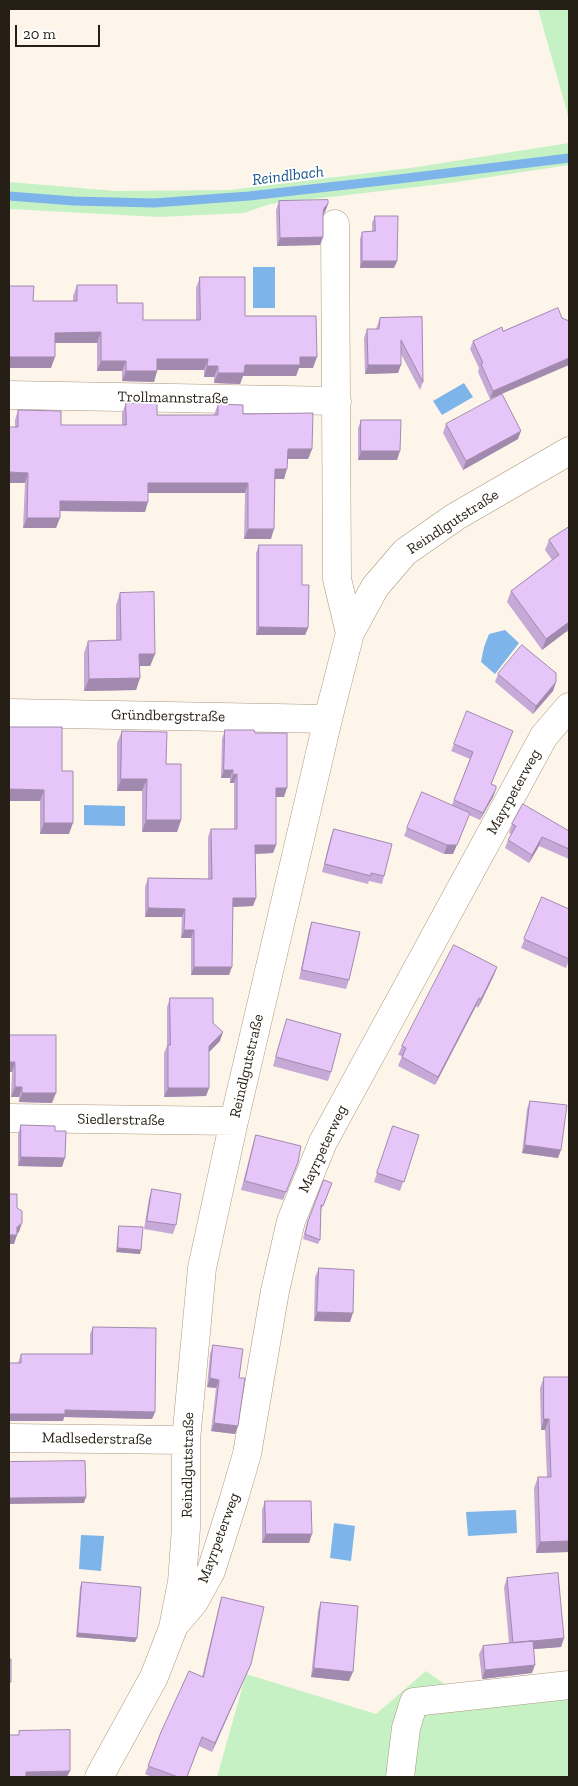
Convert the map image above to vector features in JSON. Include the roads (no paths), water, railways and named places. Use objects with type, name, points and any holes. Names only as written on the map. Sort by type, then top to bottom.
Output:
[{"type":"street","points":[[335,224],[337,579],[350,633]]},
{"type":"street","name":"Trollmannstraße","points":[[9,394],[337,401]]},
{"type":"street","name":"Reindlgutstraße","points":[[99,1777],[154,1677],[173,1628],[182,1582],[186,1528],[186,1440],[202,1268],[234,1121],[328,719],[350,633],[375,587],[405,552],[455,517],[569,452]]},
{"type":"street","name":"Mayrpeterweg","points":[[173,1628],[194,1602],[210,1571],[233,1502],[247,1454],[274,1291],[291,1221],[323,1142],[544,736],[569,707]]},
{"type":"street","name":"Gründbergstraße","points":[[9,713],[328,719]]},
{"type":"street","name":"Siedlerstraße","points":[[9,1118],[234,1121]]},
{"type":"street","name":"Madlsederstraße","points":[[9,1438],[186,1440]]},
{"type":"street","points":[[400,1777],[406,1728],[414,1702],[569,1685]]},
{"type":"water","points":[[253,267],[275,267],[275,308],[253,308]]},
{"type":"water","points":[[464,383],[473,397],[442,415],[433,401]]},
{"type":"water","points":[[505,630],[519,643],[495,674],[481,662],[484,647],[489,634]]},
{"type":"water","points":[[84,805],[125,806],[125,826],[84,825]]},
{"type":"water","points":[[516,1510],[517,1533],[468,1536],[466,1512]]},
{"type":"water","points":[[334,1523],[355,1526],[351,1561],[330,1558]]},
{"type":"water","points":[[81,1535],[104,1536],[101,1571],[79,1569]]},
{"type":"waterway","name":"Reindlbach","points":[[9,196],[74,201],[154,203],[249,196],[569,158]]}]
